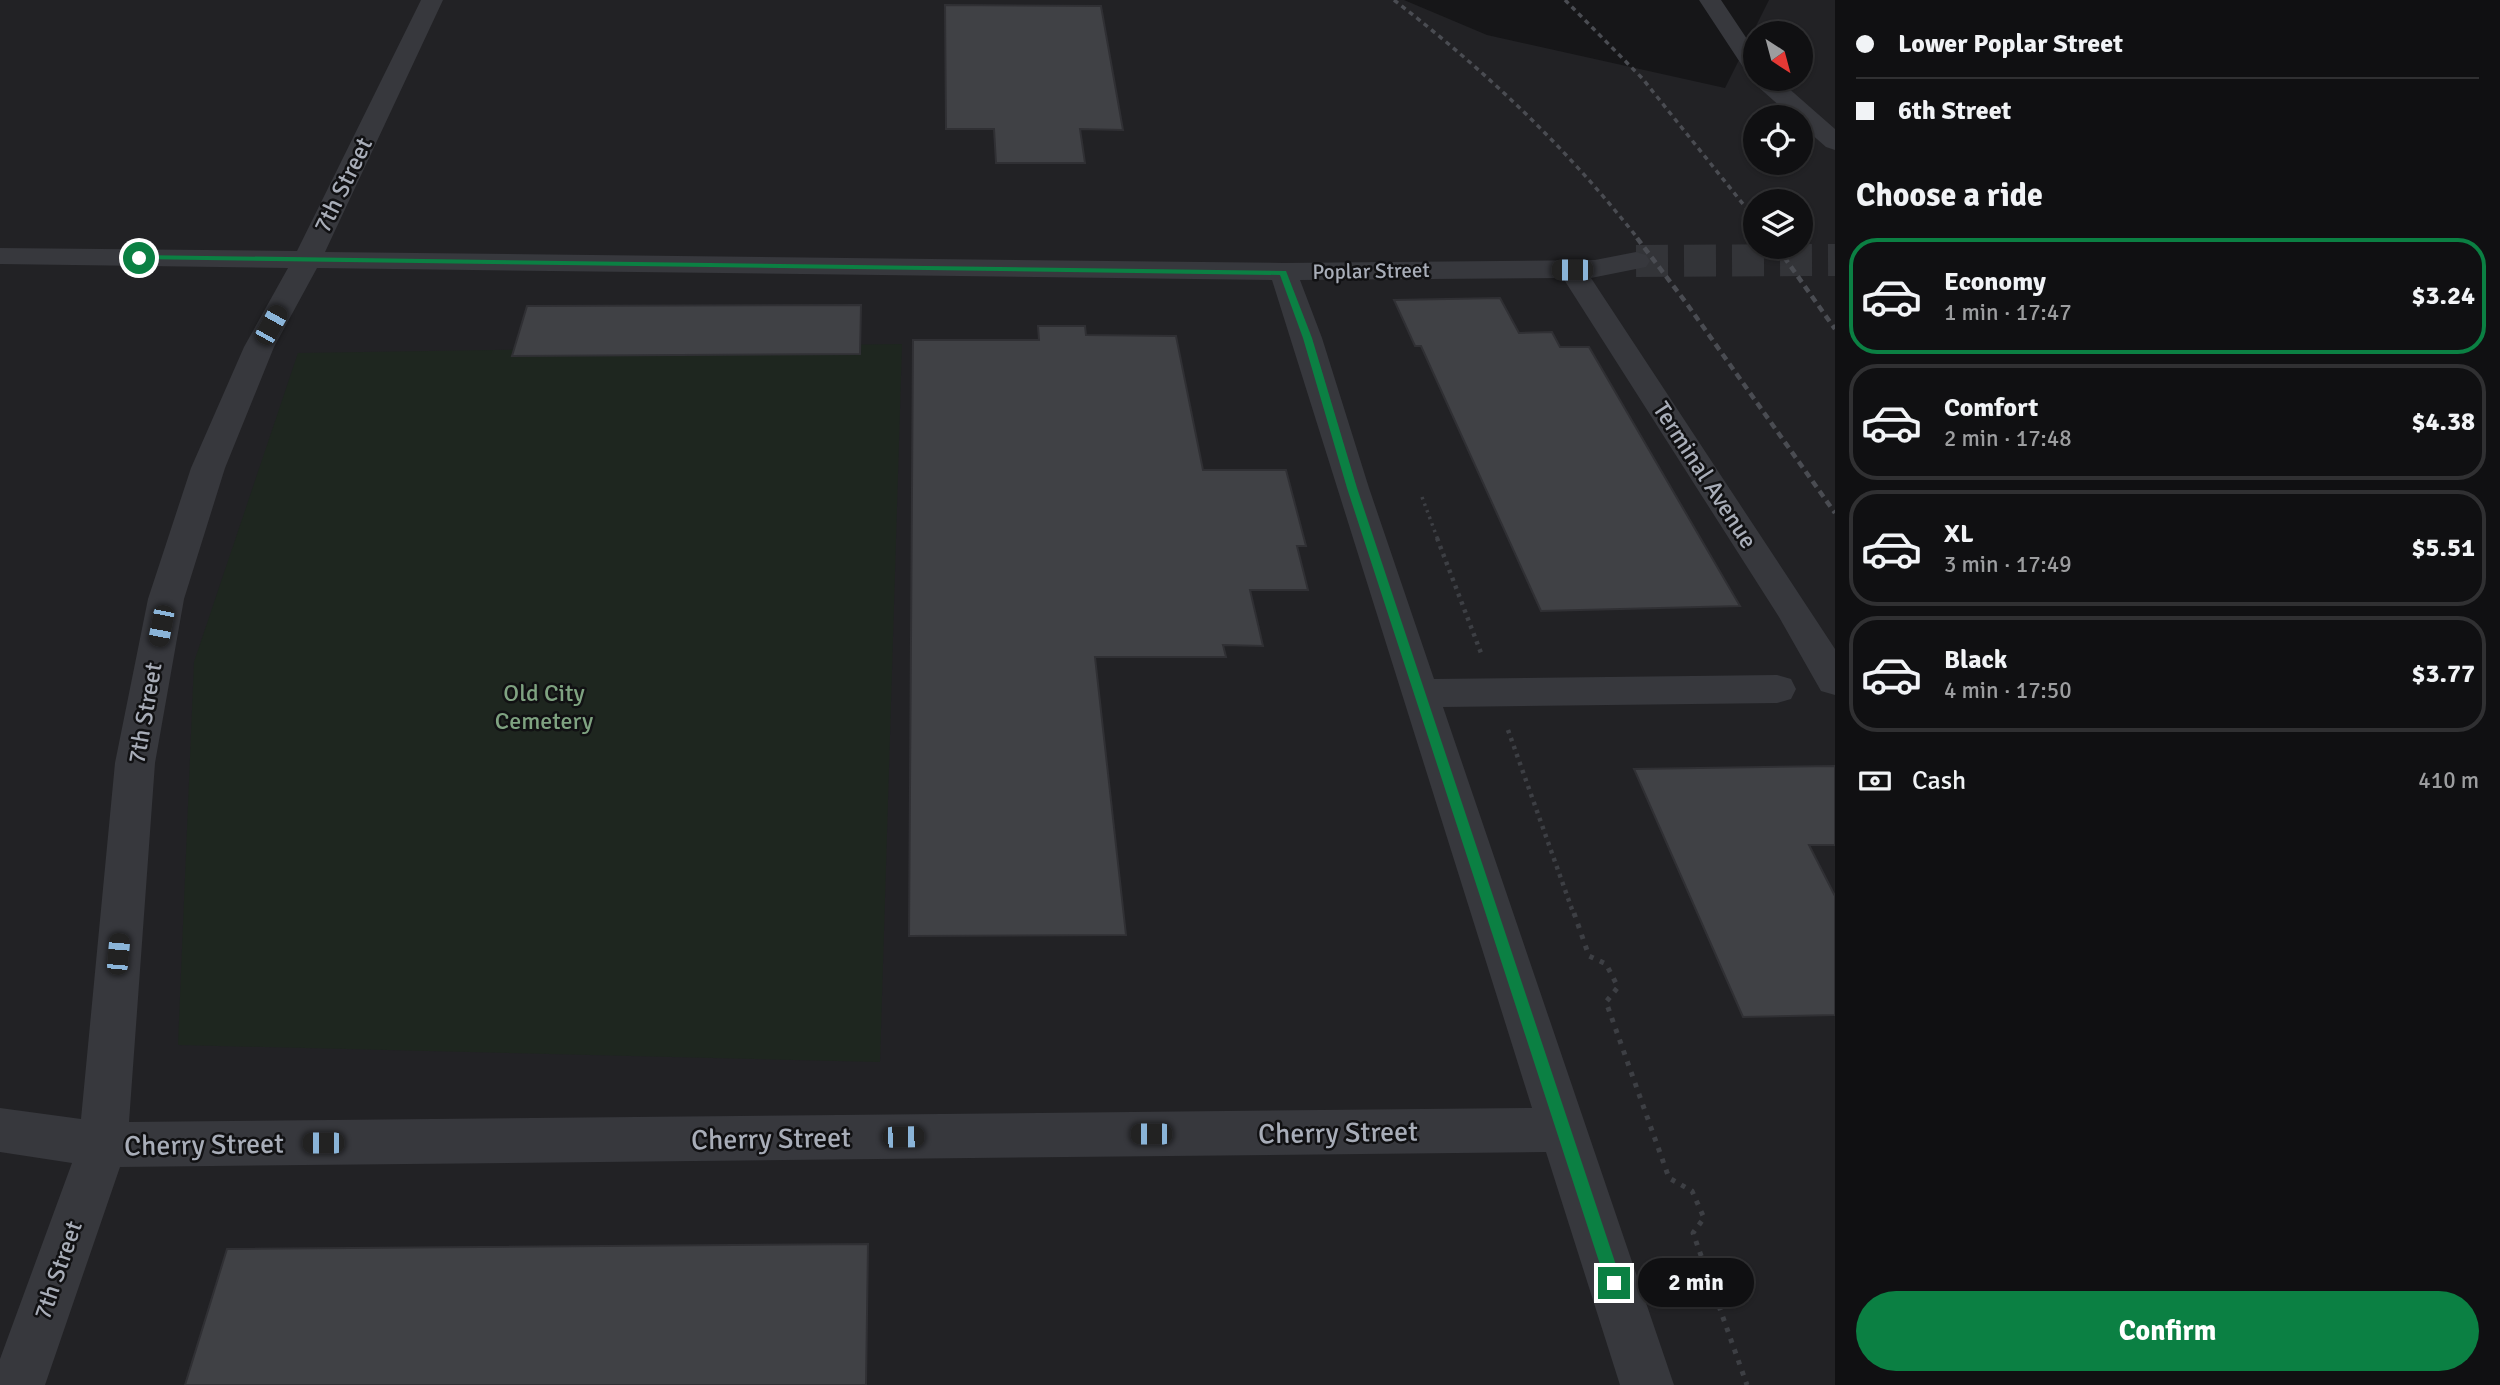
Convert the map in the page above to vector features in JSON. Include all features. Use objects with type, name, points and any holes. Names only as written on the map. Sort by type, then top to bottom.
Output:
[{"type":"street","name":"7th Street","points":[[18,1385],[103,1145],[135,763],[166,599],[208,468],[259,347],[307,260],[432,0]]},
{"type":"street","points":[[1710,0],[1743,50]]},
{"type":"street","points":[[1778,91],[1835,142]]},
{"type":"street","name":"Poplar Street","points":[[0,256],[1283,272],[1643,271]]},
{"type":"street","name":"Terminal Avenue","points":[[1584,270],[1835,681]]},
{"type":"street","points":[[1283,272],[1307,338],[1352,488],[1647,1385]]},
{"type":"street","points":[[1420,693],[1777,689]]},
{"type":"street","name":"Cherry Street","points":[[0,1130],[103,1145],[1565,1130]]},
{"type":"path","points":[[1422,497],[1482,656]]},
{"type":"path","points":[[1506,725],[1589,956],[1606,964],[1618,987],[1606,1002],[1669,1178],[1692,1191],[1704,1218],[1693,1233],[1747,1385]]},
{"type":"shaded area","points":[[0,0],[1404,0],[1487,35],[1725,88],[1743,52],[1743,91],[1813,91],[1813,21],[1758,21],[1769,0],[1835,0],[1835,1385],[0,1385]]},
{"type":"green space","name":"Old City Cemetery","points":[[902,344],[880,1062],[178,1045],[194,662],[298,353]]},
{"type":"building","points":[[945,5],[1101,6],[1123,130],[1080,129],[1085,163],[996,163],[994,129],[946,129]]},
{"type":"building","points":[[1500,298],[1519,333],[1552,332],[1560,347],[1589,347],[1740,606],[1541,611],[1421,346],[1415,346],[1394,300]]},
{"type":"building","points":[[861,305],[860,354],[512,356],[527,306]]},
{"type":"building","points":[[1038,326],[1085,326],[1086,335],[1176,336],[1203,470],[1286,470],[1306,546],[1297,546],[1308,590],[1250,590],[1263,646],[1223,645],[1226,657],[1095,657],[1126,935],[909,936],[913,340],[1039,340]]},
{"type":"building","points":[[1835,766],[1835,845],[1809,845],[1835,896],[1835,1015],[1743,1017],[1634,769]]},
{"type":"building","points":[[868,1244],[866,1385],[185,1385],[227,1249]]},
{"type":"tunnel","points":[[1636,261],[1835,260]]},
{"type":"railway","points":[[1394,0],[1462,55],[1524,112],[1583,173],[1639,240]]},
{"type":"railway","points":[[1565,0],[1642,78],[1743,204]]},
{"type":"railway","points":[[1637,238],[1835,513]]},
{"type":"railway","points":[[1785,259],[1835,329]]},
{"type":"route","points":[[139,258],[1283,272],[1307,338],[1352,488],[1614,1283]]}]
